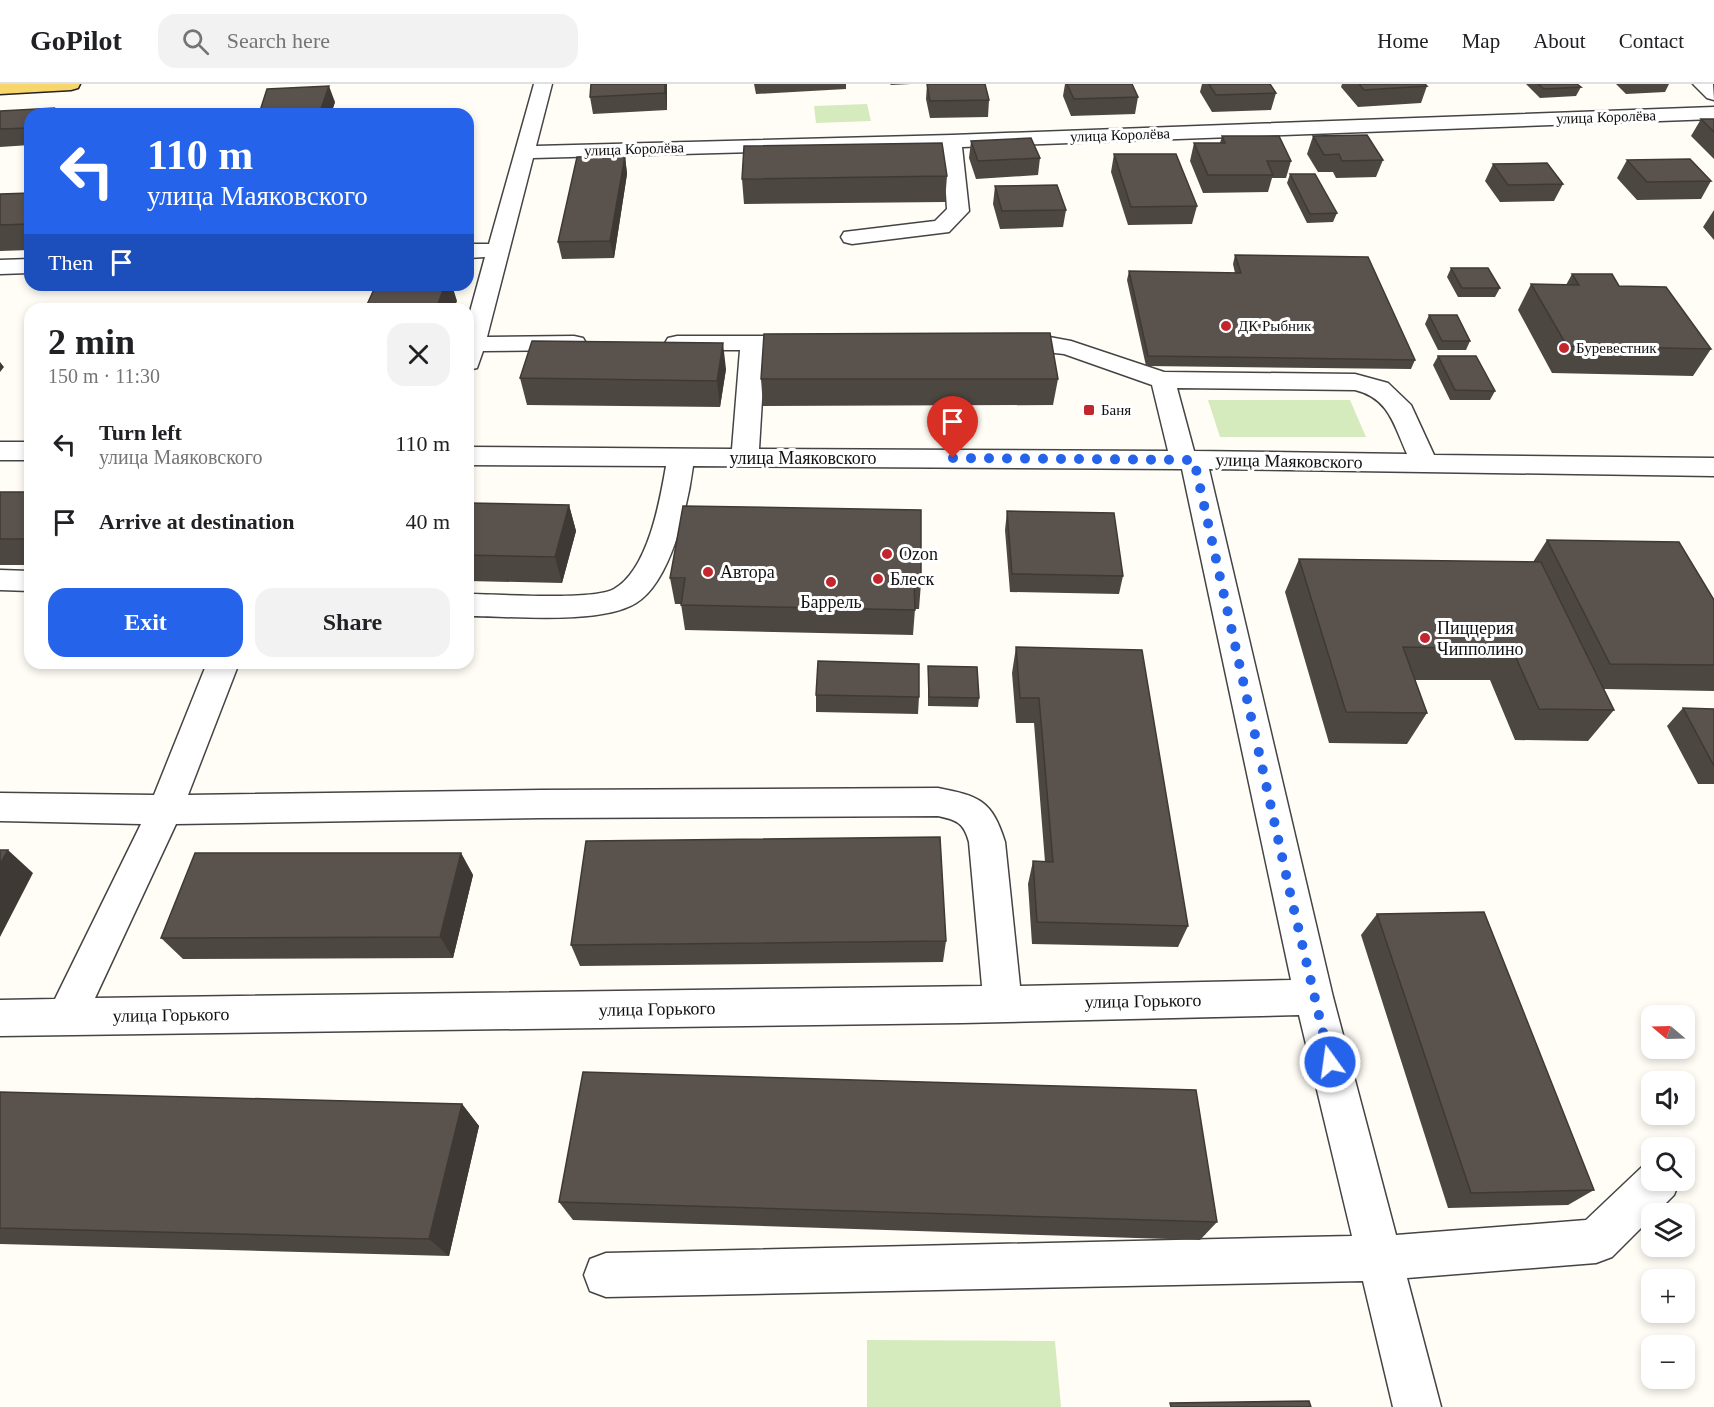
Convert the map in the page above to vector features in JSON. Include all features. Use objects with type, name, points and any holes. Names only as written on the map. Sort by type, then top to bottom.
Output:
[{"type":"main road","points":[[0,88],[71,84]]},
{"type":"street","points":[[474,343],[543,84]]},
{"type":"street","points":[[1702,84],[1714,94]]},
{"type":"street","name":"улица Королёва","points":[[526,152],[952,141],[1714,113]]},
{"type":"street","points":[[852,237],[941,226],[958,211],[952,141]]},
{"type":"street","points":[[474,250],[500,250]]},
{"type":"street","points":[[0,267],[24,266]]},
{"type":"street","points":[[988,342],[1023,342],[1080,351],[1136,374],[1163,380],[1355,382],[1379,388],[1398,405],[1424,463]]},
{"type":"street","points":[[474,354],[602,343]]},
{"type":"street","points":[[660,343],[835,343]]},
{"type":"street","points":[[745,457],[753,343]]},
{"type":"street","points":[[1163,380],[1188,460],[1314,997],[1417,1407]]},
{"type":"street","points":[[0,451],[24,451]]},
{"type":"street","name":"улица Маяковского","points":[[474,456],[1188,460],[1714,467]]},
{"type":"street","points":[[474,605],[596,606],[612,602],[631,592],[646,575],[674,507],[681,457]]},
{"type":"street","points":[[0,580],[24,581]]},
{"type":"street","points":[[67,1016],[165,810],[221,669]]},
{"type":"street","points":[[0,807],[165,810],[542,804],[938,802],[964,807],[981,820],[987,842],[1003,1004]]},
{"type":"street","name":"улица Горького","points":[[0,1018],[1003,1004],[1314,997]]},
{"type":"street","points":[[606,1275],[1380,1258],[1596,1240],[1647,1191]]},
{"type":"green space","points":[[867,104],[871,121],[816,123],[814,106]]},
{"type":"green space","points":[[1208,400],[1350,400],[1366,437],[1220,437]]},
{"type":"green space","points":[[867,1340],[1055,1341],[1061,1407],[867,1407]]},
{"type":"building","points":[[591,84],[665,84],[665,93],[590,97]]},
{"type":"building","points":[[927,84],[985,84],[989,100],[930,101]]},
{"type":"building","points":[[1067,84],[1132,84],[1138,97],[1074,99]]},
{"type":"building","points":[[1209,84],[1270,84],[1276,93],[1216,95]]},
{"type":"building","points":[[1359,84],[1425,84],[1427,86],[1364,90]]},
{"type":"building","points":[[1538,84],[1577,84],[1581,87],[1544,89]]},
{"type":"building","points":[[329,86],[321,108],[261,108],[267,89]]},
{"type":"building","points":[[24,110],[24,128],[0,129],[0,111]]},
{"type":"building","points":[[1701,119],[1714,119],[1714,132]]},
{"type":"building","points":[[1367,135],[1383,160],[1342,161],[1339,154],[1324,155],[1313,136]]},
{"type":"building","points":[[1222,136],[1279,136],[1291,161],[1267,161],[1273,175],[1208,175],[1194,143],[1225,143]]},
{"type":"building","points":[[1031,138],[1040,158],[978,161],[971,141]]},
{"type":"building","points":[[942,143],[947,176],[742,179],[744,146]]},
{"type":"building","points":[[1114,154],[1176,154],[1197,206],[1131,207]]},
{"type":"building","points":[[625,156],[610,241],[558,242],[577,157]]},
{"type":"building","points":[[1690,159],[1711,181],[1647,182],[1627,160]]},
{"type":"building","points":[[1547,163],[1563,184],[1508,185],[1493,164]]},
{"type":"building","points":[[1290,174],[1315,174],[1337,213],[1310,214]]},
{"type":"building","points":[[1057,185],[1066,210],[1002,211],[995,186]]},
{"type":"building","points":[[24,193],[24,224],[0,225],[0,194]]},
{"type":"building","points":[[1235,255],[1368,257],[1415,360],[1148,356],[1129,271],[1241,273]]},
{"type":"building","points":[[1451,268],[1488,268],[1500,288],[1462,288]]},
{"type":"building","points":[[1572,274],[1612,274],[1619,286],[1666,287],[1711,349],[1567,346],[1531,284],[1579,285]]},
{"type":"building","points":[[373,291],[443,291],[438,303],[368,303]]},
{"type":"building","points":[[1429,315],[1457,315],[1470,341],[1442,341]]},
{"type":"building","points":[[1050,333],[1058,379],[761,379],[764,334]]},
{"type":"building","points":[[532,341],[723,343],[717,381],[520,378]]},
{"type":"building","points":[[1438,356],[1476,356],[1495,391],[1455,390]]},
{"type":"building","points":[[0,492],[24,492],[24,539],[0,539]]},
{"type":"building","points":[[474,503],[569,505],[555,557],[474,555]]},
{"type":"building","points":[[683,506],[921,510],[921,583],[914,583],[915,610],[681,605],[685,578],[670,578]]},
{"type":"building","points":[[1007,511],[1114,513],[1123,576],[1012,574]]},
{"type":"building","points":[[1547,540],[1679,542],[1714,600],[1714,665],[1610,664]]},
{"type":"building","points":[[1299,559],[1541,562],[1614,710],[1539,709],[1512,649],[1403,647],[1427,713],[1346,712]]},
{"type":"building","points":[[1016,647],[1142,650],[1188,926],[1037,922],[1033,861],[1053,862],[1039,698],[1020,698]]},
{"type":"building","points":[[818,661],[919,664],[919,697],[816,695]]},
{"type":"building","points":[[928,666],[977,667],[979,698],[929,697]]},
{"type":"building","points":[[1683,708],[1714,709],[1714,766]]},
{"type":"building","points":[[940,837],[946,941],[571,945],[586,841]]},
{"type":"building","points":[[0,850],[8,850],[0,864]]},
{"type":"building","points":[[195,853],[461,853],[440,937],[161,938]]},
{"type":"building","points":[[1484,912],[1594,1190],[1471,1193],[1377,914]]},
{"type":"building","points":[[583,1072],[1196,1090],[1217,1222],[559,1202]]},
{"type":"building","points":[[0,1092],[462,1104],[429,1239],[0,1228]]},
{"type":"building","points":[[1309,1401],[1311,1407],[1171,1407],[1170,1403]]},
{"type":"place","name":"ДК Рыбник","points":[[1226,326]]},
{"type":"place","name":"Буревестник","points":[[1564,348]]},
{"type":"place","name":"Баня","points":[[1089,410]]},
{"type":"place","name":"Ozon","points":[[887,554]]},
{"type":"place","name":"Автора","points":[[708,572]]},
{"type":"place","name":"Блеск","points":[[878,579]]},
{"type":"place","name":"Баррель","points":[[831,582]]},
{"type":"place","name":"Пиццерия Чипполино","points":[[1425,638]]},
{"type":"route","points":[[953,458],[1194,460],[1330,1062]]}]
